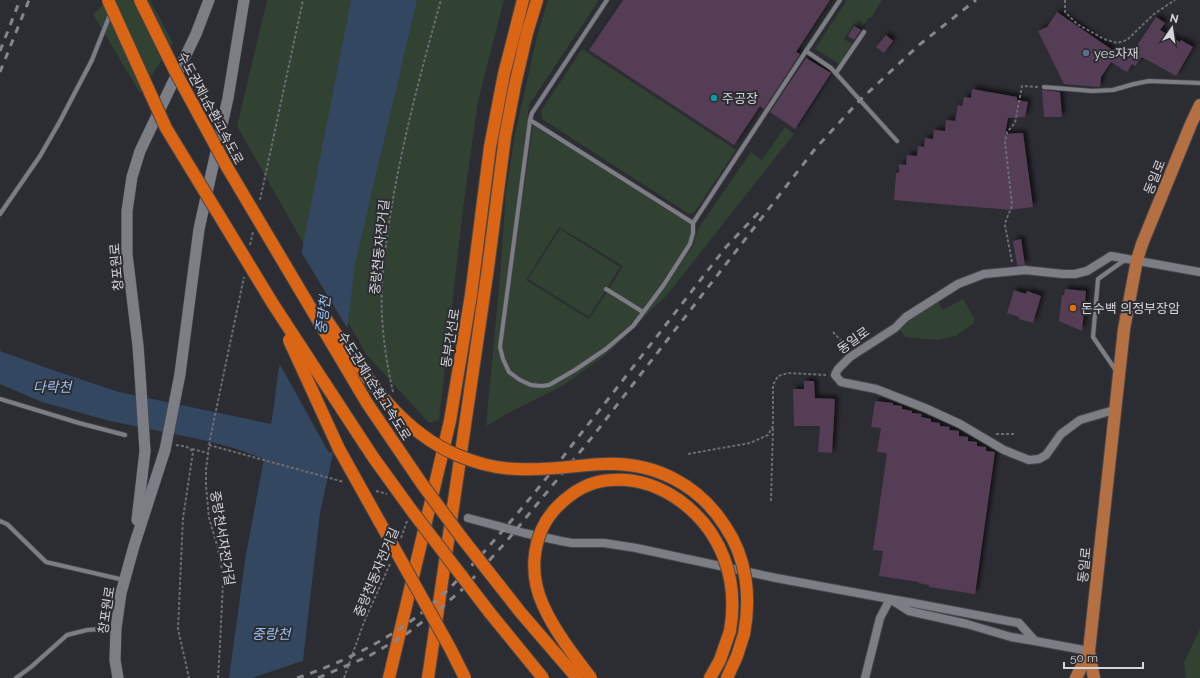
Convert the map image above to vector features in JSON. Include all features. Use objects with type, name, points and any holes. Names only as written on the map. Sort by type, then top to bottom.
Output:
[{"type":"highway","points":[[108,0],[166,128],[273,304],[373,457],[485,608],[543,678]]},
{"type":"highway","name":"수도권제1순환고속도로","points":[[140,0],[199,116],[227,167],[367,403],[422,484],[500,588],[577,678]]},
{"type":"highway","name":"동부간선로","points":[[388,678],[450,421],[471,295],[490,147],[504,74],[523,0]]},
{"type":"highway","name":"동부간선로","points":[[428,678],[486,283],[505,137],[525,40],[537,0]]},
{"type":"highway","points":[[272,244],[382,396],[400,417],[437,446],[466,459],[482,464],[517,470],[607,464],[642,467],[660,472],[684,484],[695,492],[722,521],[734,541],[740,556],[744,573],[748,598],[744,634],[737,656],[726,678]]},
{"type":"highway","points":[[273,304],[339,449],[450,648],[464,678]]},
{"type":"highway","points":[[591,678],[568,647],[545,609],[537,586],[534,561],[539,535],[546,520],[562,502],[575,492],[597,482],[610,480],[638,482],[663,490],[677,499],[702,520],[720,548],[731,582],[732,618],[730,631],[722,655],[710,678]]},
{"type":"main road","name":"동일로","points":[[1094,678],[1089,650],[1091,627],[1114,410],[1132,260],[1152,220],[1200,105]]},
{"type":"main road","name":"동일로","points":[[1076,678],[1089,650]]},
{"type":"street","name":"창포원로","points":[[134,546],[145,451],[138,346],[127,254],[127,211],[132,177],[140,151],[196,34],[209,0]]},
{"type":"street","name":"창포원로","points":[[118,678],[116,660],[116,628],[121,593],[134,546],[167,447],[180,374],[199,229],[228,98],[244,0]]},
{"type":"street","name":"동일로","points":[[835,375],[838,369],[850,357],[895,328],[906,317],[958,284],[984,274],[1026,270],[1075,274],[1087,271],[1111,256],[1200,272]]},
{"type":"street","points":[[835,375],[841,382],[876,389],[925,408],[960,424],[1004,450],[1029,460],[1038,459],[1046,455],[1061,434],[1080,420],[1114,410]]},
{"type":"street","points":[[468,518],[561,541],[636,548],[776,578],[1019,623],[1035,641]]},
{"type":"street","points":[[890,599],[909,611],[966,624],[1011,637],[1089,650]]},
{"type":"street","points":[[865,678],[880,618],[890,599]]},
{"type":"lane","points":[[0,214],[40,156],[62,116],[92,60],[115,0]]},
{"type":"lane","points":[[607,0],[532,113],[530,120],[500,347],[503,359],[509,372],[520,380],[531,385],[549,385],[575,370],[606,349],[633,326],[663,286],[690,244],[693,233],[692,224],[840,0]]},
{"type":"lane","points":[[836,73],[864,32]]},
{"type":"lane","points":[[806,52],[831,68],[897,141]]},
{"type":"lane","points":[[1044,87],[1092,91],[1113,90],[1149,81],[1200,83]]},
{"type":"lane","points":[[530,120],[692,224]]},
{"type":"lane","points":[[1118,375],[1093,337],[1098,279],[1132,260]]},
{"type":"lane","points":[[606,289],[643,312]]},
{"type":"lane","points":[[0,399],[125,435]]},
{"type":"lane","points":[[0,521],[7,524],[46,562],[125,581]]},
{"type":"lane","points":[[16,678],[31,667],[67,635],[87,630],[116,628]]},
{"type":"path","name":"중랑천동자전거길","points":[[393,395],[384,335],[382,300],[383,272],[390,215],[406,131],[441,0]]},
{"type":"path","points":[[1065,0],[1065,12],[1077,24],[1104,39],[1117,43],[1127,40],[1154,14],[1175,0]]},
{"type":"path","points":[[1014,271],[1005,225],[1006,218],[1011,212],[1012,204],[1005,142],[1007,132],[1015,123],[1022,86],[1044,87]]},
{"type":"path","points":[[833,332],[844,344],[850,357]]},
{"type":"path","points":[[771,501],[773,384],[778,376],[788,372],[835,375]]},
{"type":"path","name":"중랑천서자전거길","points":[[218,401],[208,445],[206,486],[209,518],[222,570],[223,582],[218,678]]},
{"type":"path","points":[[688,454],[750,443],[768,435],[773,426]]},
{"type":"path","points":[[208,445],[350,484]]},
{"type":"path","points":[[167,447],[189,448],[208,453]]},
{"type":"path","points":[[189,678],[178,628],[183,518],[192,452],[191,449]]},
{"type":"path","name":"중랑천동자전거길","points":[[400,538],[408,519]]},
{"type":"path","name":"중랑천동자전거길","points":[[344,678],[364,622],[392,559]]},
{"type":"green space","points":[[109,0],[150,0],[173,43],[140,93],[93,14]]},
{"type":"green space","points":[[267,0],[504,0],[478,101],[463,209],[439,420],[429,423],[366,354],[237,126]]},
{"type":"green space","points":[[548,0],[599,0],[529,105],[499,347],[508,373],[533,386],[543,387],[549,386],[633,328],[608,353],[564,385],[486,426],[500,277],[506,192],[514,139],[537,36]]},
{"type":"green space","points":[[847,0],[882,0],[871,18],[869,17],[861,29],[854,24],[844,39],[852,44],[839,64],[815,49]]},
{"type":"green space","points":[[582,49],[736,150],[694,213],[689,214],[542,119],[541,111]]},
{"type":"green space","points":[[533,125],[691,225],[692,233],[688,243],[661,284],[642,309],[609,289],[623,266],[559,227],[526,280],[589,319],[607,292],[640,313],[614,341],[604,349],[573,370],[545,384],[532,383],[519,377],[508,366],[503,349],[504,331]]},
{"type":"green space","points":[[785,127],[794,134],[667,295],[634,327],[664,288],[693,246],[698,229],[751,152],[762,160]]},
{"type":"green space","points":[[560,229],[620,267],[589,317],[528,279]]},
{"type":"green space","points":[[963,299],[974,318],[974,323],[956,336],[936,340],[905,337],[900,330],[910,320],[938,302],[943,310]]},
{"type":"green space","points":[[1200,629],[1200,678],[1186,678],[1184,662]]},
{"type":"water","name":"중랑천","points":[[351,0],[417,0],[355,264],[332,458],[320,513],[301,678],[229,678],[246,554],[264,459],[234,448],[203,440],[110,421],[42,402],[0,384],[0,351],[119,392],[271,424],[278,373]]},
{"type":"pier","points":[[300,250],[349,331],[335,450],[329,453],[278,361]]},
{"type":"pier","points":[[305,660],[303,677],[252,678]]},
{"type":"building","name":"주공장","points":[[623,0],[830,0],[796,52],[800,54],[764,109],[760,106],[734,145],[589,50]]},
{"type":"building","points":[[1057,12],[1127,60],[1156,17],[1165,23],[1160,30],[1180,42],[1181,40],[1193,47],[1176,76],[1142,57],[1135,66],[1132,64],[1127,72],[1111,62],[1101,77],[1100,87],[1064,84],[1038,31],[1047,27]]},
{"type":"building","points":[[854,26],[861,30],[854,40],[848,36]]},
{"type":"building","points":[[886,35],[893,41],[884,53],[876,47]]},
{"type":"building","points":[[806,58],[831,73],[795,129],[770,112]]},
{"type":"building","points":[[972,89],[1017,97],[1017,100],[1028,102],[1025,117],[1008,118],[1005,134],[1023,133],[1033,207],[1011,210],[894,200],[896,173],[899,173],[899,164],[906,165],[907,155],[917,156],[918,146],[924,147],[925,138],[933,139],[934,130],[945,131],[946,120],[955,121],[958,105],[962,106],[964,97],[971,98]]},
{"type":"building","points":[[1042,90],[1060,92],[1062,117],[1044,117]]},
{"type":"building","points":[[1021,239],[1025,265],[1017,265],[1013,241]]},
{"type":"building","points":[[1065,289],[1086,291],[1082,331],[1059,321],[1062,295],[1064,295]]},
{"type":"building","points":[[1014,290],[1026,294],[1027,291],[1041,296],[1033,323],[1019,319],[1019,317],[1007,313]]},
{"type":"building","points":[[804,381],[814,381],[815,398],[835,399],[832,453],[818,452],[820,426],[794,426],[793,389],[804,389]]},
{"type":"building","points":[[875,401],[893,403],[893,405],[902,406],[902,409],[912,411],[912,413],[922,414],[921,417],[931,419],[931,422],[940,423],[940,426],[950,427],[949,430],[959,431],[959,436],[968,437],[968,441],[977,442],[977,446],[986,447],[986,451],[995,452],[975,594],[929,587],[929,585],[918,583],[919,582],[879,576],[883,551],[873,550],[887,453],[877,452],[881,428],[871,427]]},
{"type":"railway","points":[[0,51],[20,0]]},
{"type":"railway","points":[[0,72],[29,0]]},
{"type":"railway","points":[[318,678],[369,656],[405,635],[442,607],[465,587],[506,542],[593,436],[815,149],[860,100],[919,45],[976,0]]},
{"type":"railway","points":[[297,678],[344,660],[388,636],[415,618],[455,583],[503,531],[558,464],[726,247],[762,209]]},
{"type":"place","name":"yes자재","points":[[1086,53]]},
{"type":"place","name":"주공장","points":[[714,98]]},
{"type":"place","name":"돈수백 의정부장암","points":[[1073,308]]},
{"type":"water label","name":"다락천","points":[[52,387]]}]
